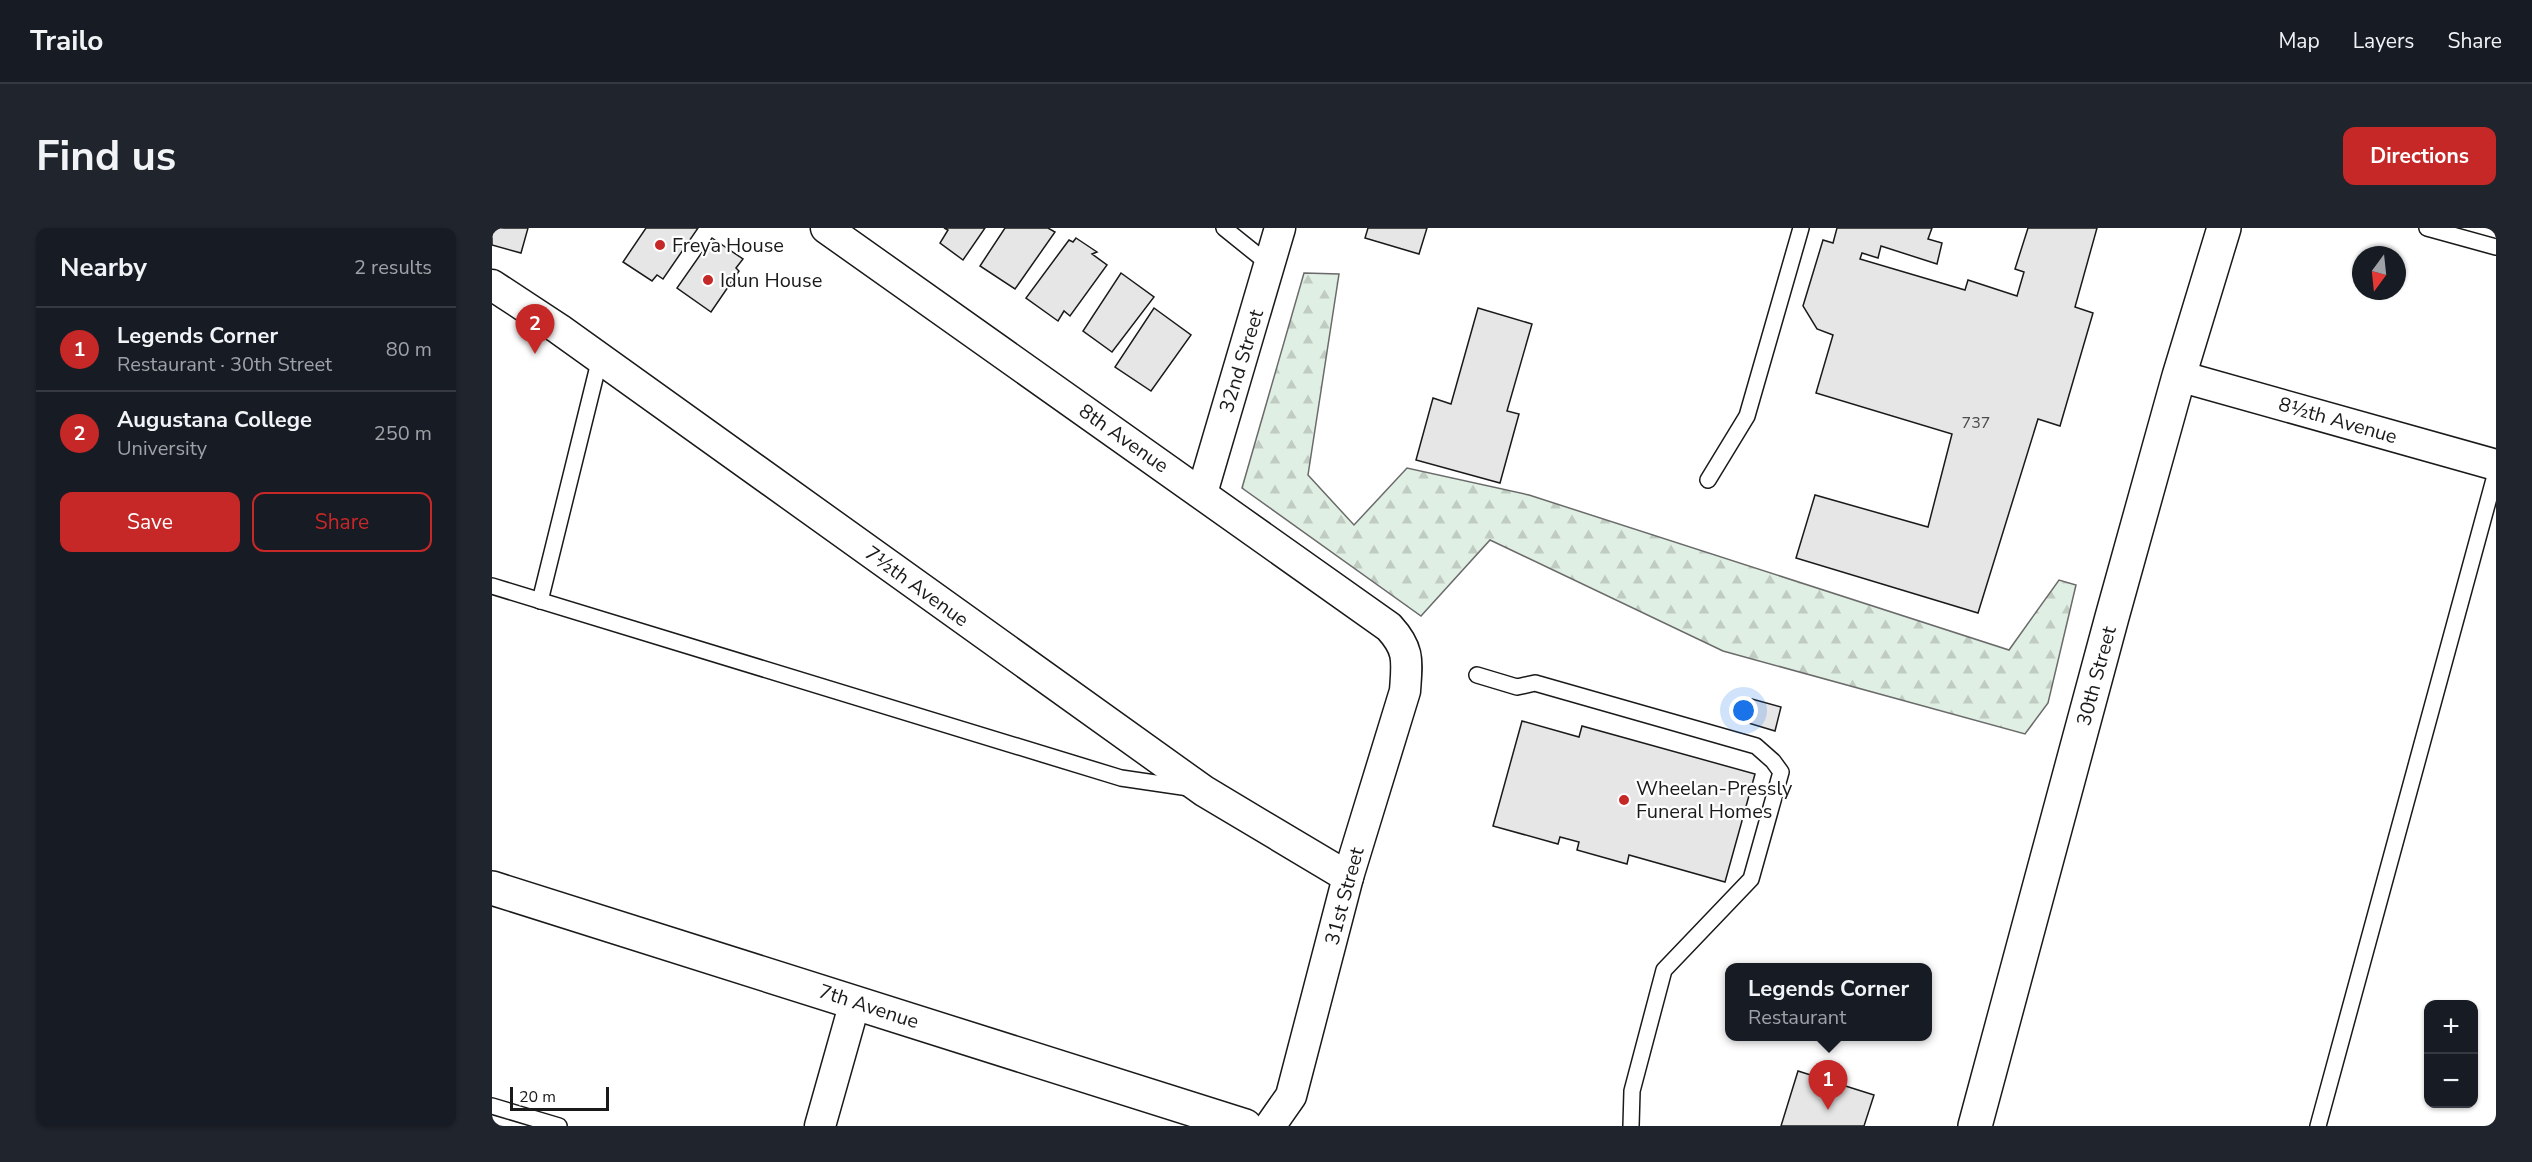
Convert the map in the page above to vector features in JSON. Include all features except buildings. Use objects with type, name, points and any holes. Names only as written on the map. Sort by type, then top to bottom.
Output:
[{"type":"street","name":"8th Avenue","points":[[826,228],[1389,627],[1401,641],[1407,661]]},
{"type":"street","name":"32nd Street","points":[[1202,493],[1280,228]]},
{"type":"street","name":"30th Street","points":[[1975,1126],[2179,376],[2224,228]]},
{"type":"street","name":"7½th Avenue","points":[[492,285],[600,358],[1204,790],[1348,877]]},
{"type":"street","name":"8½th Avenue","points":[[2179,376],[2496,465]]},
{"type":"street","name":"31st Street","points":[[1270,1126],[1291,1096],[1348,877],[1405,691],[1407,661]]},
{"type":"street","name":"7th Avenue","points":[[492,888],[1245,1126]]},
{"type":"street","points":[[820,1126],[855,1002]]},
{"type":"lane","points":[[1224,228],[1270,265]]},
{"type":"lane","points":[[1707,480],[1747,416],[1801,228]]},
{"type":"lane","points":[[2427,228],[2496,247]]},
{"type":"lane","points":[[540,601],[600,358]]},
{"type":"lane","points":[[2318,1126],[2496,472]]},
{"type":"lane","points":[[492,586],[1121,778],[1204,790]]},
{"type":"lane","points":[[1477,675],[1517,687],[1535,683],[1756,746],[1773,761],[1781,772],[1750,879],[1664,970],[1632,1091],[1631,1126]]},
{"type":"lane","points":[[492,1106],[559,1126]]},
{"type":"green space","points":[[1304,273],[1339,274],[1308,475],[1354,525],[1407,468],[1529,495],[2009,650],[2059,580],[2076,585],[2048,703],[2025,734],[1723,651],[1490,540],[1421,616],[1242,488]]},
{"type":"place","name":"Freya House","points":[[660,245]]},
{"type":"place","name":"Idun House","points":[[708,280]]},
{"type":"place","name":"Augustana College","points":[[535,354]]},
{"type":"place","name":"Wheelan-Pressly Funeral Homes","points":[[1624,800]]},
{"type":"place","name":"Legends Corner","points":[[1828,1110]]}]
